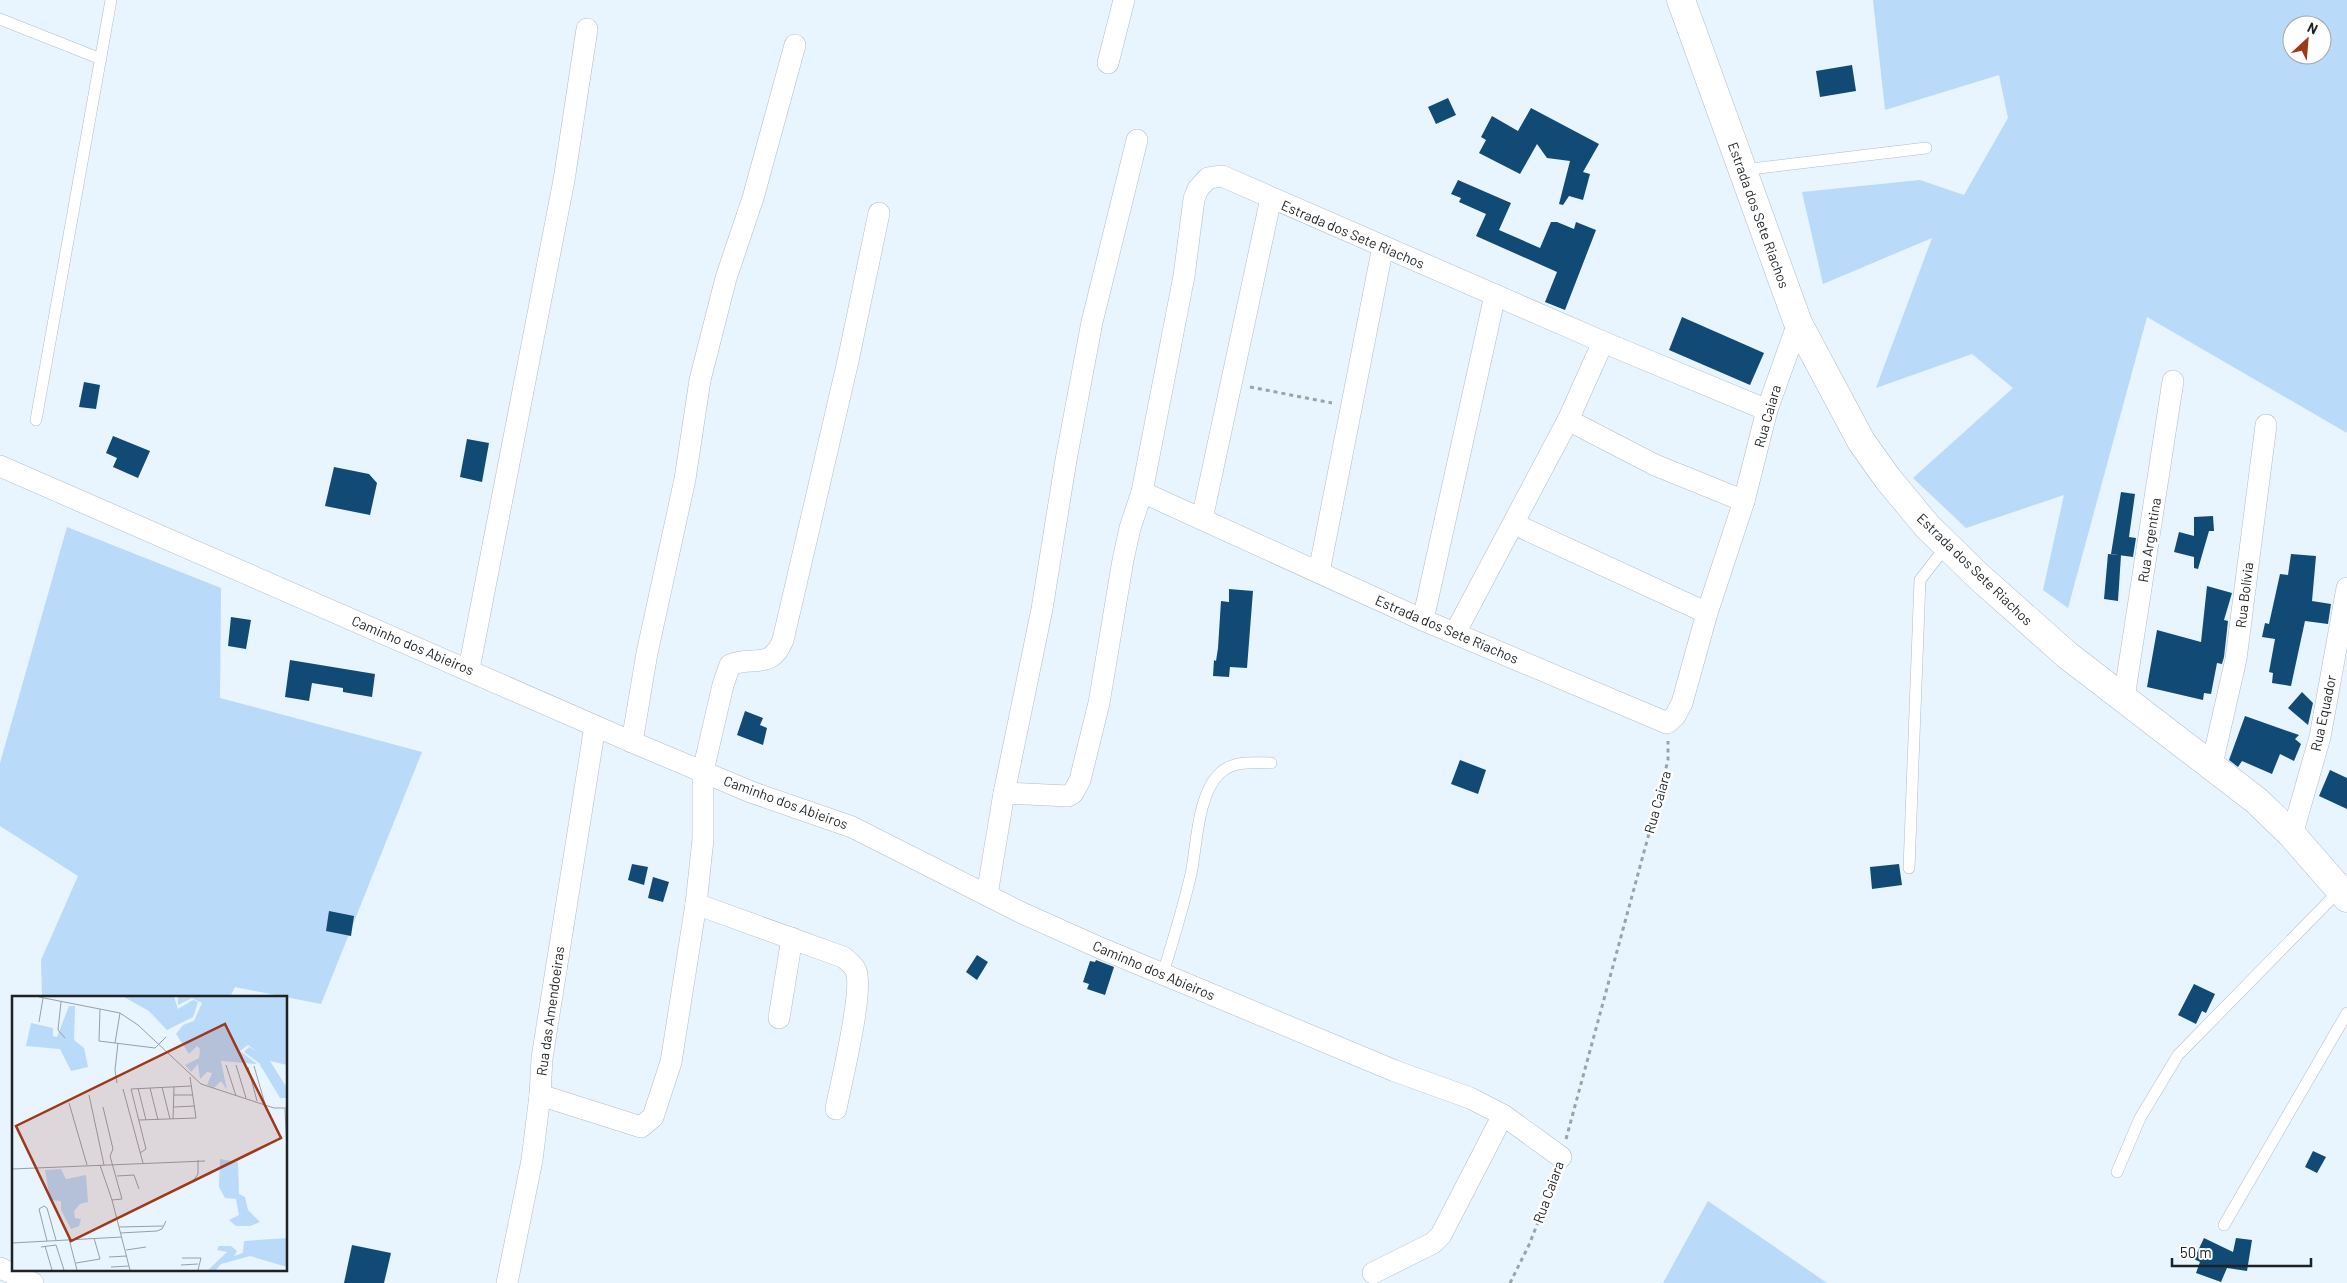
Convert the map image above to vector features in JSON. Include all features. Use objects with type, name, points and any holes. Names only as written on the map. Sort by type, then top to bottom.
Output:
[{"type":"street","points":[[1108,63],[1124,0]]},
{"type":"street","name":"Estrada dos Sete Riachos","points":[[1681,0],[1798,323],[1861,441],[1893,486],[1927,526],[2067,655],[2258,801],[2292,835],[2344,894]]},
{"type":"street","points":[[469,670],[564,180],[587,29]]},
{"type":"street","points":[[632,742],[647,653],[685,479],[700,380],[726,278],[753,198],[795,45]]},
{"type":"street","points":[[987,895],[1004,793],[1042,609],[1066,460],[1092,322],[1138,140]]},
{"type":"street","name":"Estrada dos Sete Riachos","points":[[1004,793],[1063,796],[1073,793],[1077,788],[1099,703],[1130,528],[1142,492],[1184,276],[1194,199],[1198,189],[1208,178],[1222,176],[1602,342],[1767,410]]},
{"type":"street","points":[[1202,519],[1271,198]]},
{"type":"street","name":"Rua das Amendoeiras","points":[[595,726],[542,1058],[540,1095],[641,1127],[650,1122],[660,1101],[671,1062],[696,904],[703,839],[703,771],[728,668],[734,664],[757,662],[770,658],[777,652],[783,640],[846,370],[879,213]]},
{"type":"street","points":[[1319,572],[1353,407],[1383,246]]},
{"type":"street","points":[[1423,620],[1494,295]]},
{"type":"street","name":"Rua Caiara","points":[[1667,723],[1675,716],[1682,703],[1707,613],[1744,501],[1767,410],[1798,323]]},
{"type":"street","points":[[1455,634],[1568,420],[1602,342]]},
{"type":"street","name":"Rua Argentina","points":[[2124,698],[2173,381]]},
{"type":"street","points":[[1568,420],[1655,465],[1744,501]]},
{"type":"street","name":"Rua Bolívia","points":[[2212,764],[2236,660],[2266,424]]},
{"type":"street","name":"Caminho dos Abieiros","points":[[0,466],[632,742],[751,792],[859,830],[1038,920],[1395,1071],[1470,1098],[1503,1115],[1561,1157]]},
{"type":"street","name":"Estrada dos Sete Riachos","points":[[1142,492],[1423,620],[1667,723]]},
{"type":"street","points":[[1514,524],[1707,613]]},
{"type":"street","name":"Rua Equador","points":[[2292,835],[2320,737],[2347,588]]},
{"type":"street","points":[[696,904],[843,957],[857,972],[856,1004],[836,1109]]},
{"type":"street","points":[[779,1018],[792,938]]},
{"type":"street","points":[[507,1283],[532,1160],[540,1095]]},
{"type":"street","points":[[1373,1272],[1433,1243],[1442,1235],[1503,1115]]},
{"type":"street","points":[[0,1268],[33,1283]]},
{"type":"lane","points":[[36,420],[111,0]]},
{"type":"lane","points":[[0,19],[101,59]]},
{"type":"lane","points":[[1743,170],[1926,148]]},
{"type":"lane","points":[[1909,868],[1920,580],[1947,545]]},
{"type":"lane","points":[[1163,973],[1191,874],[1201,817],[1213,782],[1229,767],[1242,763],[1271,764]]},
{"type":"lane","points":[[2117,1172],[2140,1118],[2178,1055],[2344,894]]},
{"type":"lane","points":[[2224,1225],[2347,1013]]},
{"type":"path","points":[[1231,383],[1353,407]]},
{"type":"path","name":"Rua Caiara","points":[[1510,1283],[1529,1246],[1556,1178],[1660,796],[1668,760],[1667,723]]},
{"type":"shaded area","points":[[1873,0],[2347,0],[2347,433],[2147,317],[2068,608],[2043,590],[2064,495],[1966,528],[1913,478],[2013,388],[1972,354],[1876,388],[1932,238],[1823,284],[1802,192],[1920,180],[1964,195],[2008,118],[1999,75],[1885,110]]},
{"type":"shaded area","points":[[67,527],[221,588],[220,698],[422,752],[321,1004],[235,987],[230,996],[42,996],[41,960],[78,876],[0,826],[0,763]]},
{"type":"shaded area","points":[[1708,1201],[1827,1283],[1663,1283]]},
{"type":"building","points":[[1852,65],[1856,91],[1820,97],[1816,71]]},
{"type":"building","points":[[1448,98],[1456,115],[1436,124],[1428,107]]},
{"type":"building","points":[[1531,108],[1599,144],[1583,172],[1590,174],[1583,200],[1569,196],[1563,205],[1559,204],[1570,161],[1547,158],[1537,144],[1520,174],[1479,153],[1486,140],[1481,137],[1492,116],[1518,131]]},
{"type":"building","points":[[1458,180],[1511,203],[1499,230],[1540,248],[1551,222],[1557,222],[1574,229],[1576,222],[1596,230],[1565,310],[1545,302],[1557,272],[1476,236],[1486,214],[1459,202],[1461,198],[1451,194]]},
{"type":"building","points":[[1682,317],[1764,353],[1750,385],[1669,350]]},
{"type":"building","points":[[84,382],[100,385],[96,409],[79,407]]},
{"type":"building","points":[[113,436],[150,451],[138,478],[113,467],[117,458],[106,453]]},
{"type":"building","points":[[467,439],[489,443],[482,482],[460,477]]},
{"type":"building","points":[[334,467],[369,474],[377,483],[370,515],[325,506]]},
{"type":"building","points":[[2121,492],[2135,494],[2129,537],[2136,538],[2133,557],[2111,554]]},
{"type":"building","points":[[2213,516],[2214,531],[2209,531],[2198,569],[2194,568],[2194,557],[2174,552],[2179,532],[2194,536],[2194,517]]},
{"type":"building","points":[[2108,554],[2121,555],[2118,601],[2104,599]]},
{"type":"building","points":[[2291,554],[2316,556],[2312,601],[2331,604],[2328,624],[2305,621],[2291,686],[2272,683],[2273,673],[2269,672],[2275,639],[2262,637],[2265,623],[2269,624],[2280,574],[2288,575]]},
{"type":"building","points":[[2207,586],[2232,593],[2224,620],[2228,621],[2224,657],[2222,664],[2217,663],[2211,694],[2204,693],[2203,700],[2147,687],[2157,630],[2201,642]]},
{"type":"building","points":[[1229,589],[1253,591],[1247,668],[1230,667],[1229,677],[1213,676],[1214,660],[1216,661],[1218,648],[1221,601],[1229,602]]},
{"type":"building","points":[[231,617],[251,620],[246,649],[228,646]]},
{"type":"building","points":[[290,660],[375,674],[372,697],[343,692],[343,688],[312,683],[309,701],[285,697]]},
{"type":"building","points":[[2302,692],[2313,703],[2308,725],[2288,708]]},
{"type":"building","points":[[745,711],[763,718],[760,725],[767,728],[763,745],[737,735]]},
{"type":"building","points":[[2245,716],[2299,735],[2295,739],[2301,744],[2294,761],[2280,754],[2272,774],[2242,761],[2238,767],[2229,760]]},
{"type":"building","points":[[1460,760],[1486,770],[1478,794],[1451,784]]},
{"type":"building","points":[[2330,770],[2347,778],[2347,809],[2319,796]]},
{"type":"building","points":[[632,864],[648,867],[644,885],[628,880]]},
{"type":"building","points":[[1899,864],[1902,885],[1872,889],[1870,867]]},
{"type":"building","points":[[653,877],[669,882],[663,902],[648,898]]},
{"type":"building","points":[[329,911],[354,916],[351,936],[326,931]]},
{"type":"building","points":[[977,955],[988,962],[977,980],[966,972]]},
{"type":"building","points":[[1096,960],[1114,967],[1105,995],[1087,989],[1089,984],[1083,982],[1090,961],[1095,962]]},
{"type":"building","points":[[2194,984],[2215,994],[2206,1013],[2202,1011],[2196,1024],[2178,1015]]},
{"type":"building","points":[[2313,1151],[2326,1157],[2317,1173],[2305,1167]]},
{"type":"building","points":[[2204,1238],[2233,1252],[2236,1238],[2252,1240],[2247,1271],[2227,1268],[2221,1282],[2196,1273],[2200,1262],[2194,1259]]},
{"type":"building","points":[[352,1245],[391,1253],[384,1283],[344,1283]]}]
